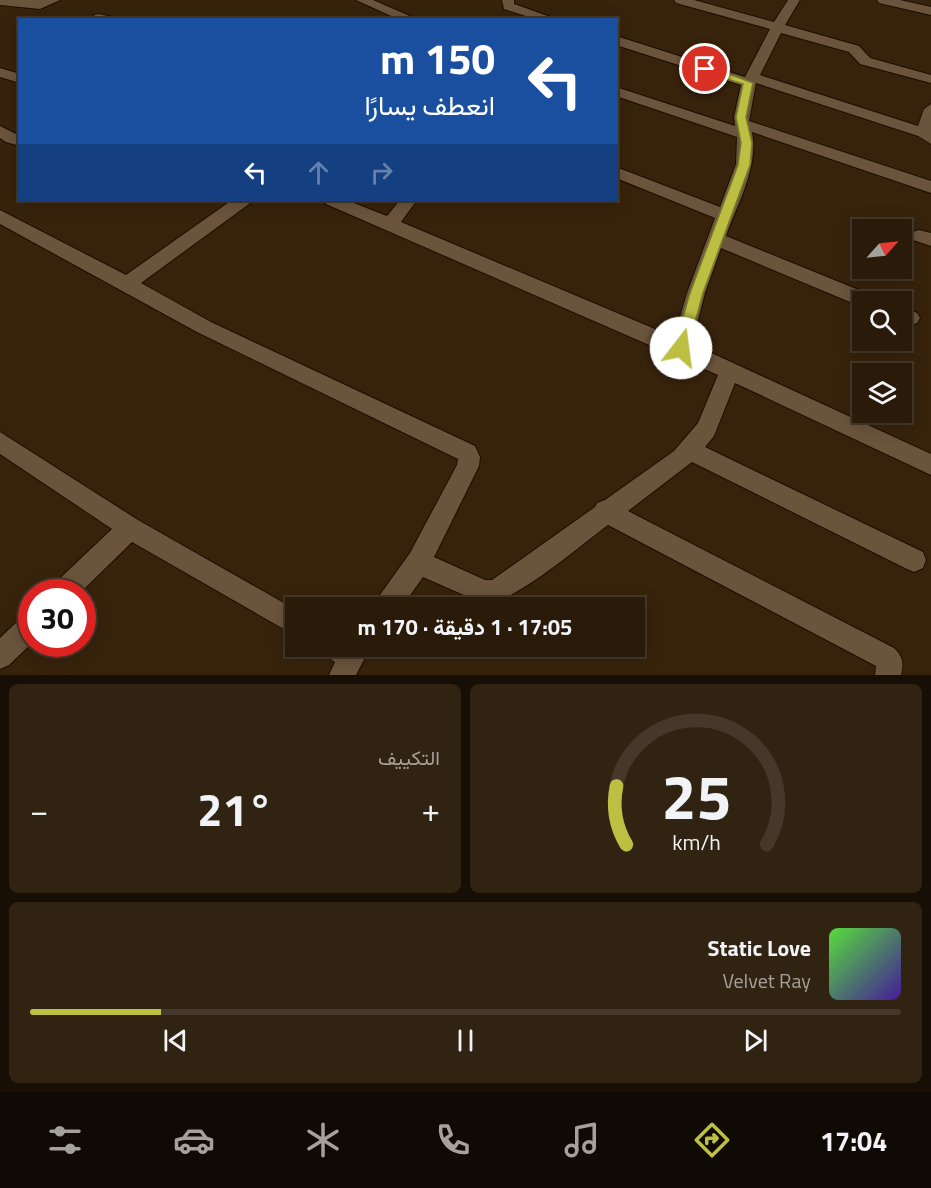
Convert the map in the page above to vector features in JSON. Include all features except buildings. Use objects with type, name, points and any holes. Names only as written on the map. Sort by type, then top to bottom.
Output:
[{"type":"street","points":[[0,1],[40,6],[54,0]]},
{"type":"street","points":[[362,0],[408,18]]},
{"type":"street","points":[[508,0],[508,6],[547,18]]},
{"type":"street","points":[[680,0],[854,49],[858,52],[858,57],[865,61],[931,79]]},
{"type":"street","points":[[883,0],[931,11]]},
{"type":"street","points":[[681,348],[696,293],[744,165],[742,105],[750,80],[791,1]]},
{"type":"street","points":[[618,41],[927,136],[931,110]]},
{"type":"street","points":[[0,72],[18,78]]},
{"type":"street","points":[[618,92],[931,187]]},
{"type":"street","points":[[618,173],[726,216]]},
{"type":"street","points":[[128,284],[242,201]]},
{"type":"street","points":[[334,201],[681,348],[931,465]]},
{"type":"street","points":[[389,225],[408,201]]},
{"type":"street","points":[[0,216],[204,327],[467,453],[468,466],[419,562],[394,597]]},
{"type":"street","points":[[716,239],[852,295]]},
{"type":"street","points":[[419,562],[484,592],[494,592],[668,468],[689,450],[710,421],[730,371]]},
{"type":"street","points":[[0,442],[130,528],[285,618]]},
{"type":"street","points":[[689,450],[914,560]]},
{"type":"street","points":[[605,511],[885,657],[891,663],[888,675]]},
{"type":"street","points":[[77,579],[130,528]]},
{"type":"street","points":[[0,656],[18,638]]},
{"type":"route","points":[[681,348],[696,293],[726,216],[746,154],[741,117],[748,83],[705,69]]}]
